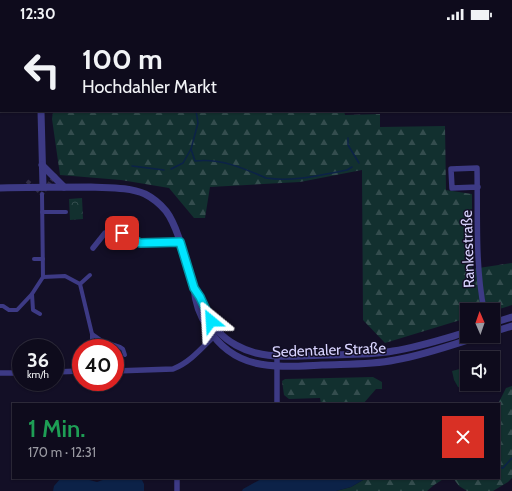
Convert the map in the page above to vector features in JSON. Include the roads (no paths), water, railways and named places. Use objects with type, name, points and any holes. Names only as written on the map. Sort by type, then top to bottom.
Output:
[{"type":"street","points":[[0,306],[3,306],[9,310],[17,310],[32,294],[43,277],[41,112]]},
{"type":"street","points":[[42,165],[64,187]]},
{"type":"street","name":"Rankestraße","points":[[478,187],[452,188],[451,169],[477,168],[478,187],[479,277],[483,303]]},
{"type":"street","name":"Sedentaler Straße","points":[[0,188],[42,191],[64,187],[109,188],[131,190],[145,194],[157,202],[166,210],[180,242],[194,288],[194,297],[203,320],[216,335],[225,349],[242,359],[254,363],[277,366],[368,363],[393,361],[417,356],[460,342]]},
{"type":"street","points":[[42,212],[66,212]]},
{"type":"street","points":[[93,248],[105,234],[122,233],[140,243],[180,242]]},
{"type":"street","points":[[34,260],[43,259]]},
{"type":"street","points":[[80,284],[90,275]]},
{"type":"street","points":[[43,277],[65,276],[80,284],[92,339]]},
{"type":"street","points":[[32,294],[33,310],[40,314]]},
{"type":"street","points":[[500,321],[512,317]]},
{"type":"street","points":[[500,330],[512,326]]},
{"type":"street","points":[[92,334],[102,341],[120,347],[123,349],[125,356]]},
{"type":"street","name":"Sedentaler Straße","points":[[216,335],[255,353],[277,356],[379,353],[424,345],[460,334]]},
{"type":"street","points":[[124,371],[174,369],[187,362],[216,335]]},
{"type":"street","points":[[277,356],[277,403]]},
{"type":"street","points":[[0,374],[12,373]]},
{"type":"street","points":[[177,479],[177,491]]},
{"type":"water","points":[[60,479],[86,479],[97,482],[105,479],[142,479],[144,484],[144,491],[53,491],[54,486]]},
{"type":"water","points":[[261,479],[386,479],[363,480],[351,487],[336,491],[242,491]]},
{"type":"waterway","points":[[171,169],[183,163],[191,149],[198,123],[196,112]]},
{"type":"waterway","points":[[348,138],[348,145],[359,163]]},
{"type":"waterway","points":[[191,149],[195,161],[204,160],[222,162],[240,167],[266,178],[286,179],[306,177],[347,170],[352,167]]},
{"type":"waterway","points":[[132,166],[164,170]]},
{"type":"waterway","points":[[500,467],[503,468],[512,458]]},
{"type":"tunnel","points":[[27,181],[42,194],[56,174]]}]
